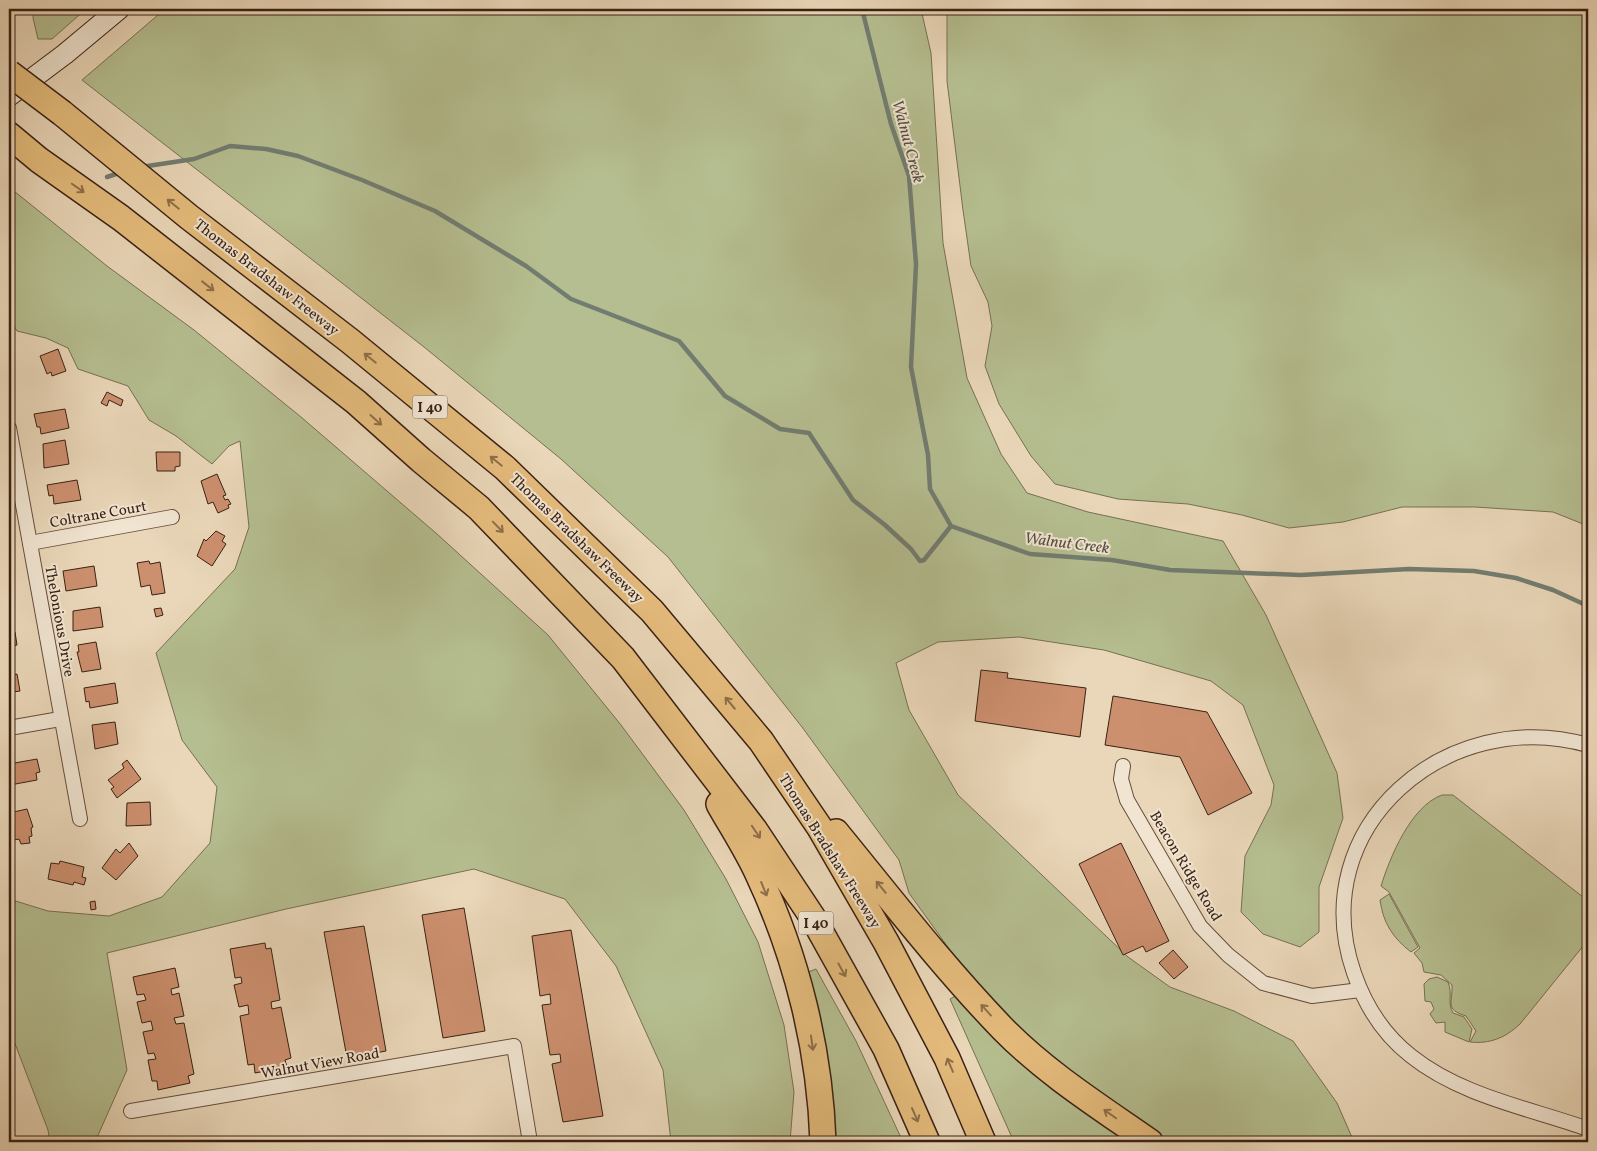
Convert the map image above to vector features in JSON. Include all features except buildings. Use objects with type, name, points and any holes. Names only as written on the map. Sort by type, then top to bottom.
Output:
[{"type":"highway","name":"Thomas Bradshaw Freeway","points":[[9,73],[189,217],[350,341],[505,468],[652,611],[761,741],[820,828],[886,942],[947,1058],[983,1142]]},
{"type":"highway","name":"I 40","points":[[9,135],[39,160],[121,218],[341,390],[479,508],[623,658],[675,723],[754,828],[813,918],[886,1049],[927,1142]]},
{"type":"highway","points":[[675,723],[758,874],[796,969],[812,1039],[823,1142]]},
{"type":"highway","points":[[761,741],[949,970],[1004,1030],[1062,1080],[1150,1142]]},
{"type":"street","points":[[9,96],[65,54],[119,9]]},
{"type":"street","name":"Thelonious Drive","points":[[9,428],[60,719],[80,820]]},
{"type":"street","name":"Coltrane Court","points":[[30,543],[172,517]]},
{"type":"street","points":[[9,728],[60,719]]},
{"type":"street","points":[[1588,745],[1566,738],[1540,736],[1508,737],[1476,744],[1434,762],[1408,781],[1389,799],[1370,823],[1354,856],[1346,890],[1344,927],[1349,959],[1360,990],[1379,1023],[1410,1055],[1441,1077],[1487,1096],[1588,1129]]},
{"type":"street","name":"Beacon Ridge Road","points":[[1123,766],[1121,779],[1128,800],[1200,926],[1228,955],[1263,983],[1312,996],[1360,990]]},
{"type":"street","name":"Walnut View Road","points":[[131,1111],[514,1046],[530,1142]]},
{"type":"green space","points":[[34,9],[86,9],[52,39],[38,39],[33,18]]},
{"type":"green space","points":[[165,9],[921,9],[931,53],[943,243],[967,378],[1001,454],[1027,493],[1088,512],[1223,541],[1266,615],[1337,773],[1343,818],[1319,887],[1319,932],[1300,947],[1263,934],[1241,912],[1245,856],[1271,805],[1274,785],[1243,705],[1211,681],[1104,650],[1019,637],[938,642],[896,663],[909,710],[958,795],[1128,957],[1170,987],[1234,1011],[1293,1041],[1337,1103],[1354,1142],[1170,1142],[1028,1041],[973,982],[909,893],[899,860],[802,727],[668,557],[561,459],[424,347],[82,80]]},
{"type":"green space","points":[[947,9],[1588,9],[1588,526],[1553,512],[1475,507],[1402,507],[1343,522],[1289,528],[1242,515],[1188,504],[1118,499],[1055,484],[1031,456],[999,404],[985,366],[992,326],[988,302],[971,266],[963,210],[947,81]]},
{"type":"green space","points":[[9,187],[107,266],[194,330],[301,417],[437,534],[548,635],[621,725],[684,810],[726,879],[758,942],[784,1025],[794,1092],[790,1142],[671,1142],[663,1070],[616,966],[565,899],[474,869],[286,909],[107,953],[127,1070],[95,1142],[50,1142],[48,1130],[14,1041],[9,1010],[9,899],[48,911],[109,916],[162,897],[210,843],[217,787],[182,740],[156,653],[235,569],[249,527],[240,441],[229,446],[212,464],[176,436],[149,420],[128,386],[78,369],[68,348],[46,338],[17,331],[9,317]]},
{"type":"green space","points":[[1442,795],[1453,795],[1588,901],[1588,940],[1520,1024],[1509,1033],[1491,1041],[1470,1042],[1476,1031],[1466,1016],[1452,1008],[1452,985],[1441,975],[1424,972],[1422,963],[1414,953],[1420,948],[1389,892],[1381,886],[1396,847],[1411,821],[1431,801]]},
{"type":"green space","points":[[1389,894],[1418,947],[1411,952],[1399,941],[1386,923],[1380,900]]},
{"type":"green space","points":[[816,969],[856,1041],[903,1142],[832,1142],[806,973]]},
{"type":"green space","points":[[1437,977],[1448,982],[1450,1006],[1453,1013],[1464,1017],[1472,1029],[1469,1042],[1445,1032],[1445,1022],[1436,1023],[1430,1014],[1434,1009],[1431,1002],[1425,1001],[1424,984],[1429,979]]},
{"type":"green space","points":[[959,994],[1134,1142],[1014,1142],[950,999]]},
{"type":"waterway","name":"Walnut Creek","points":[[862,9],[891,124],[909,176],[916,264],[911,367],[928,455],[930,489],[951,526],[1030,554],[1112,560],[1170,570],[1301,575],[1409,569],[1474,571],[1516,578],[1553,590],[1588,606]]},
{"type":"waterway","points":[[141,167],[194,159],[230,146],[266,149],[298,156],[362,180],[435,211],[526,266],[571,299],[679,341],[725,396],[780,429],[809,433],[853,500],[885,525],[911,549],[920,561],[924,560],[951,526]]},
{"type":"waterway","points":[[107,177],[122,172]]}]
